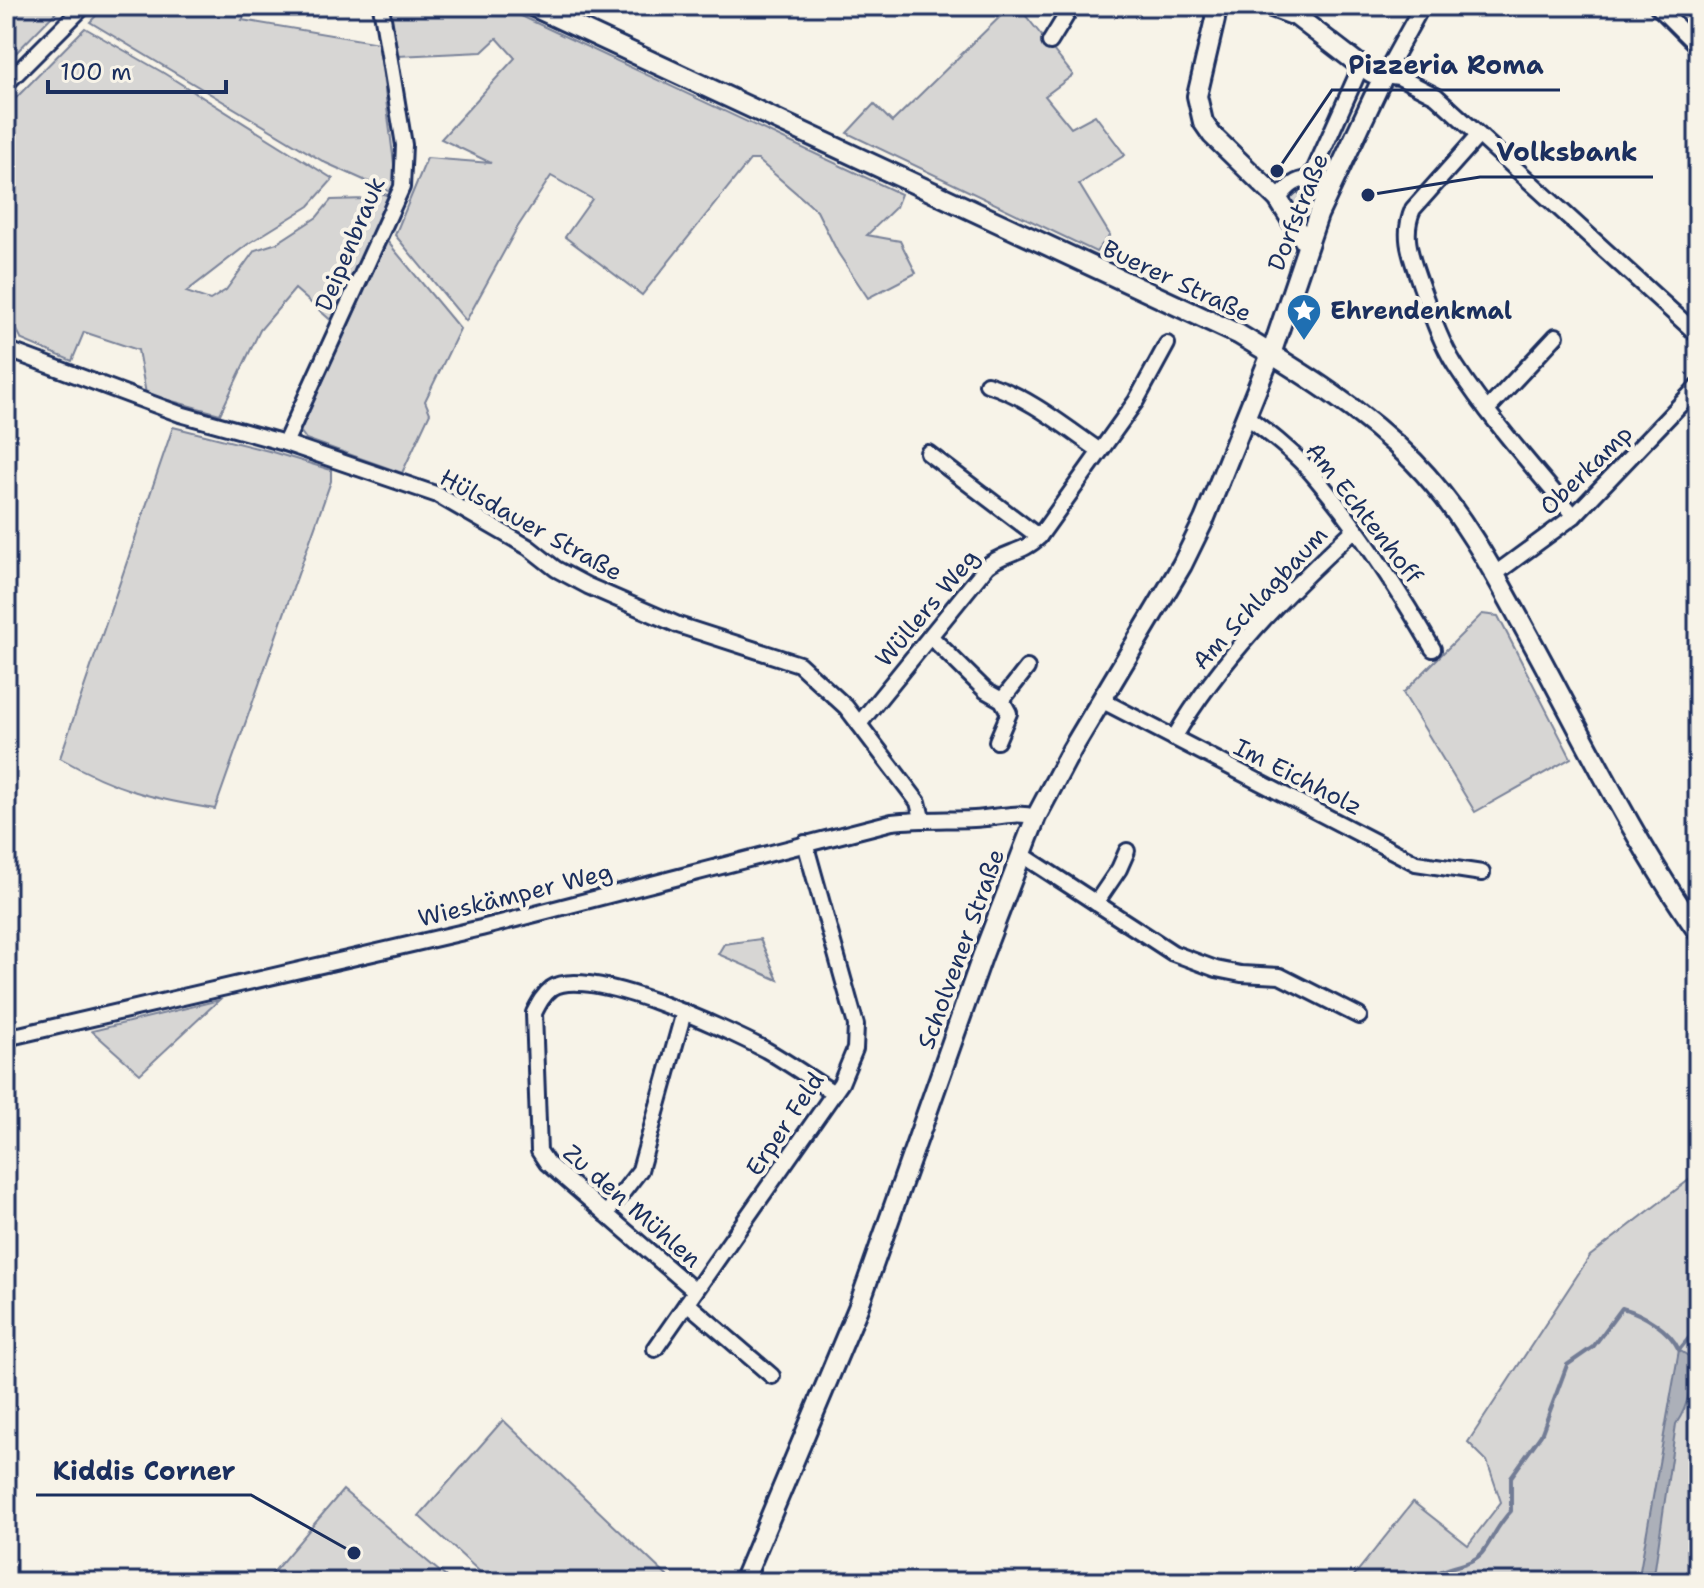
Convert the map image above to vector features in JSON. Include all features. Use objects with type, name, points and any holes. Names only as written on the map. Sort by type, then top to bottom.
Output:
[{"type":"main road","name":"Buerer Straße","points":[[532,6],[1238,334],[1335,396],[1414,462],[1461,522],[1495,574],[1626,815],[1698,932]]},
{"type":"main road","points":[[1215,6],[1215,19],[1197,96],[1200,115],[1212,135],[1278,199],[1307,245]]},
{"type":"main road","points":[[1269,6],[1296,16],[1361,66],[1372,73],[1384,75]]},
{"type":"main road","name":"Dorfstraße","points":[[1271,354],[1318,215],[1384,75]]},
{"type":"main road","name":"Scholvener Straße","points":[[743,1582],[858,1308],[982,957],[1036,817],[1071,751],[1182,565],[1204,520],[1271,354]]},
{"type":"street","points":[[6,84],[84,6]]},
{"type":"street","name":"Deipenbrauk","points":[[285,443],[402,187],[404,145],[381,6]]},
{"type":"street","points":[[1050,42],[1072,6]]},
{"type":"street","name":"Dorfstraße","points":[[1384,75],[1422,6]]},
{"type":"street","points":[[1657,6],[1698,47]]},
{"type":"street","points":[[1278,199],[1290,186],[1308,179],[1314,171],[1361,66]]},
{"type":"street","points":[[1384,75],[1399,77],[1436,96],[1698,335]]},
{"type":"street","points":[[1479,135],[1413,209],[1407,223],[1411,258],[1454,364],[1487,410],[1574,516]]},
{"type":"street","points":[[1487,410],[1556,336]]},
{"type":"street","name":"Wüllers Weg","points":[[859,724],[987,566],[1003,555],[1029,548],[1039,537],[1136,401],[1167,344]]},
{"type":"street","name":"Hülsdauer Straße","points":[[6,349],[180,414],[285,443],[438,495],[528,547],[556,569],[678,625],[799,664],[815,676],[859,724],[918,802],[922,818]]},
{"type":"street","points":[[987,384],[1003,388],[1024,400],[1100,451]]},
{"type":"street","name":"Oberkamp","points":[[1495,574],[1574,516],[1698,386]]},
{"type":"street","name":"Am Echtenhoff","points":[[1246,416],[1282,444],[1314,475],[1405,601],[1433,649]]},
{"type":"street","points":[[928,453],[1039,537]]},
{"type":"street","name":"Am Schlagbaum","points":[[1174,738],[1218,670],[1354,530]]},
{"type":"street","points":[[931,637],[986,691],[1002,700],[1009,713],[997,741]]},
{"type":"street","points":[[1002,700],[1027,668]]},
{"type":"street","name":"Im Eichholz","points":[[1101,700],[1416,863],[1482,873]]},
{"type":"street","name":"Wieskämper Weg","points":[[6,1038],[481,928],[892,822],[922,818],[977,819],[1022,813],[1036,817]]},
{"type":"street","name":"Erper Feld","points":[[655,1349],[834,1093],[855,1049],[856,1025],[805,843]]},
{"type":"street","points":[[1096,903],[1127,851]]},
{"type":"street","points":[[1021,854],[1173,953],[1241,974],[1280,976],[1359,1016]]},
{"type":"street","name":"Zu den Mühlen","points":[[691,1297],[606,1214],[547,1163],[539,1151],[534,1013],[540,999],[554,987],[579,981],[619,989],[684,1012],[767,1050],[834,1093]]},
{"type":"street","points":[[606,1214],[640,1170],[684,1012]]},
{"type":"street","points":[[691,1297],[772,1376]]},
{"type":"shaded area","points":[[6,6],[62,6],[6,63]]},
{"type":"shaded area","points":[[105,6],[252,6],[242,20],[379,43],[396,180],[393,193],[326,163],[90,22]]},
{"type":"shaded area","points":[[389,6],[500,6],[901,194],[896,207],[867,235],[900,241],[916,273],[868,298],[838,253],[817,211],[758,160],[750,160],[642,295],[565,237],[592,199],[551,176],[517,228],[466,321],[395,235],[427,158],[491,163],[441,139],[515,58],[497,38],[482,52],[398,56]]},
{"type":"shaded area","points":[[1011,6],[1018,6],[1073,75],[1045,96],[1071,128],[1095,115],[1125,155],[1079,184],[1110,235],[1096,252],[847,133],[874,104],[892,122]]},
{"type":"shaded area","points":[[85,28],[162,72],[333,179],[309,206],[248,244],[186,292],[210,300],[226,290],[255,250],[277,243],[317,217],[331,200],[366,199],[371,191],[388,195],[334,323],[295,289],[260,330],[220,414],[146,394],[138,350],[84,332],[72,361],[22,340],[6,308],[6,108]]},
{"type":"shaded area","points":[[1294,191],[1304,196],[1309,210],[1302,217],[1289,204],[1288,197]]},
{"type":"shaded area","points":[[387,241],[460,329],[425,401],[430,413],[402,473],[306,439],[300,431]]},
{"type":"shaded area","points":[[173,427],[331,470],[331,481],[215,809],[135,792],[60,758]]},
{"type":"shaded area","points":[[1482,614],[1498,616],[1571,758],[1475,812],[1403,693]]},
{"type":"shaded area","points":[[760,939],[778,980],[718,954],[724,944]]},
{"type":"shaded area","points":[[219,1000],[140,1074],[92,1031]]},
{"type":"shaded area","points":[[1698,1173],[1698,1582],[1349,1582],[1413,1502],[1468,1545],[1501,1502],[1487,1461],[1468,1442],[1590,1256]]},
{"type":"shaded area","points":[[1679,1350],[1690,1357],[1689,1392],[1676,1424],[1653,1582],[1638,1582]]},
{"type":"shaded area","points":[[503,1420],[670,1579],[668,1582],[491,1582],[419,1516]]},
{"type":"shaded area","points":[[343,1490],[452,1582],[265,1582]]},
{"type":"waterway","points":[[1427,1582],[1440,1572],[1476,1558],[1486,1548],[1511,1511],[1511,1477],[1541,1435],[1567,1365],[1593,1347],[1622,1308],[1655,1324],[1679,1350],[1698,1327]]},
{"type":"place","name":"Pizzeria Roma","points":[[1277,171]]},
{"type":"place","name":"Volksbank","points":[[1368,195]]},
{"type":"place","name":"Ehrendenkmal","points":[[1304,342]]},
{"type":"place","name":"Kiddis Corner","points":[[354,1553]]}]
